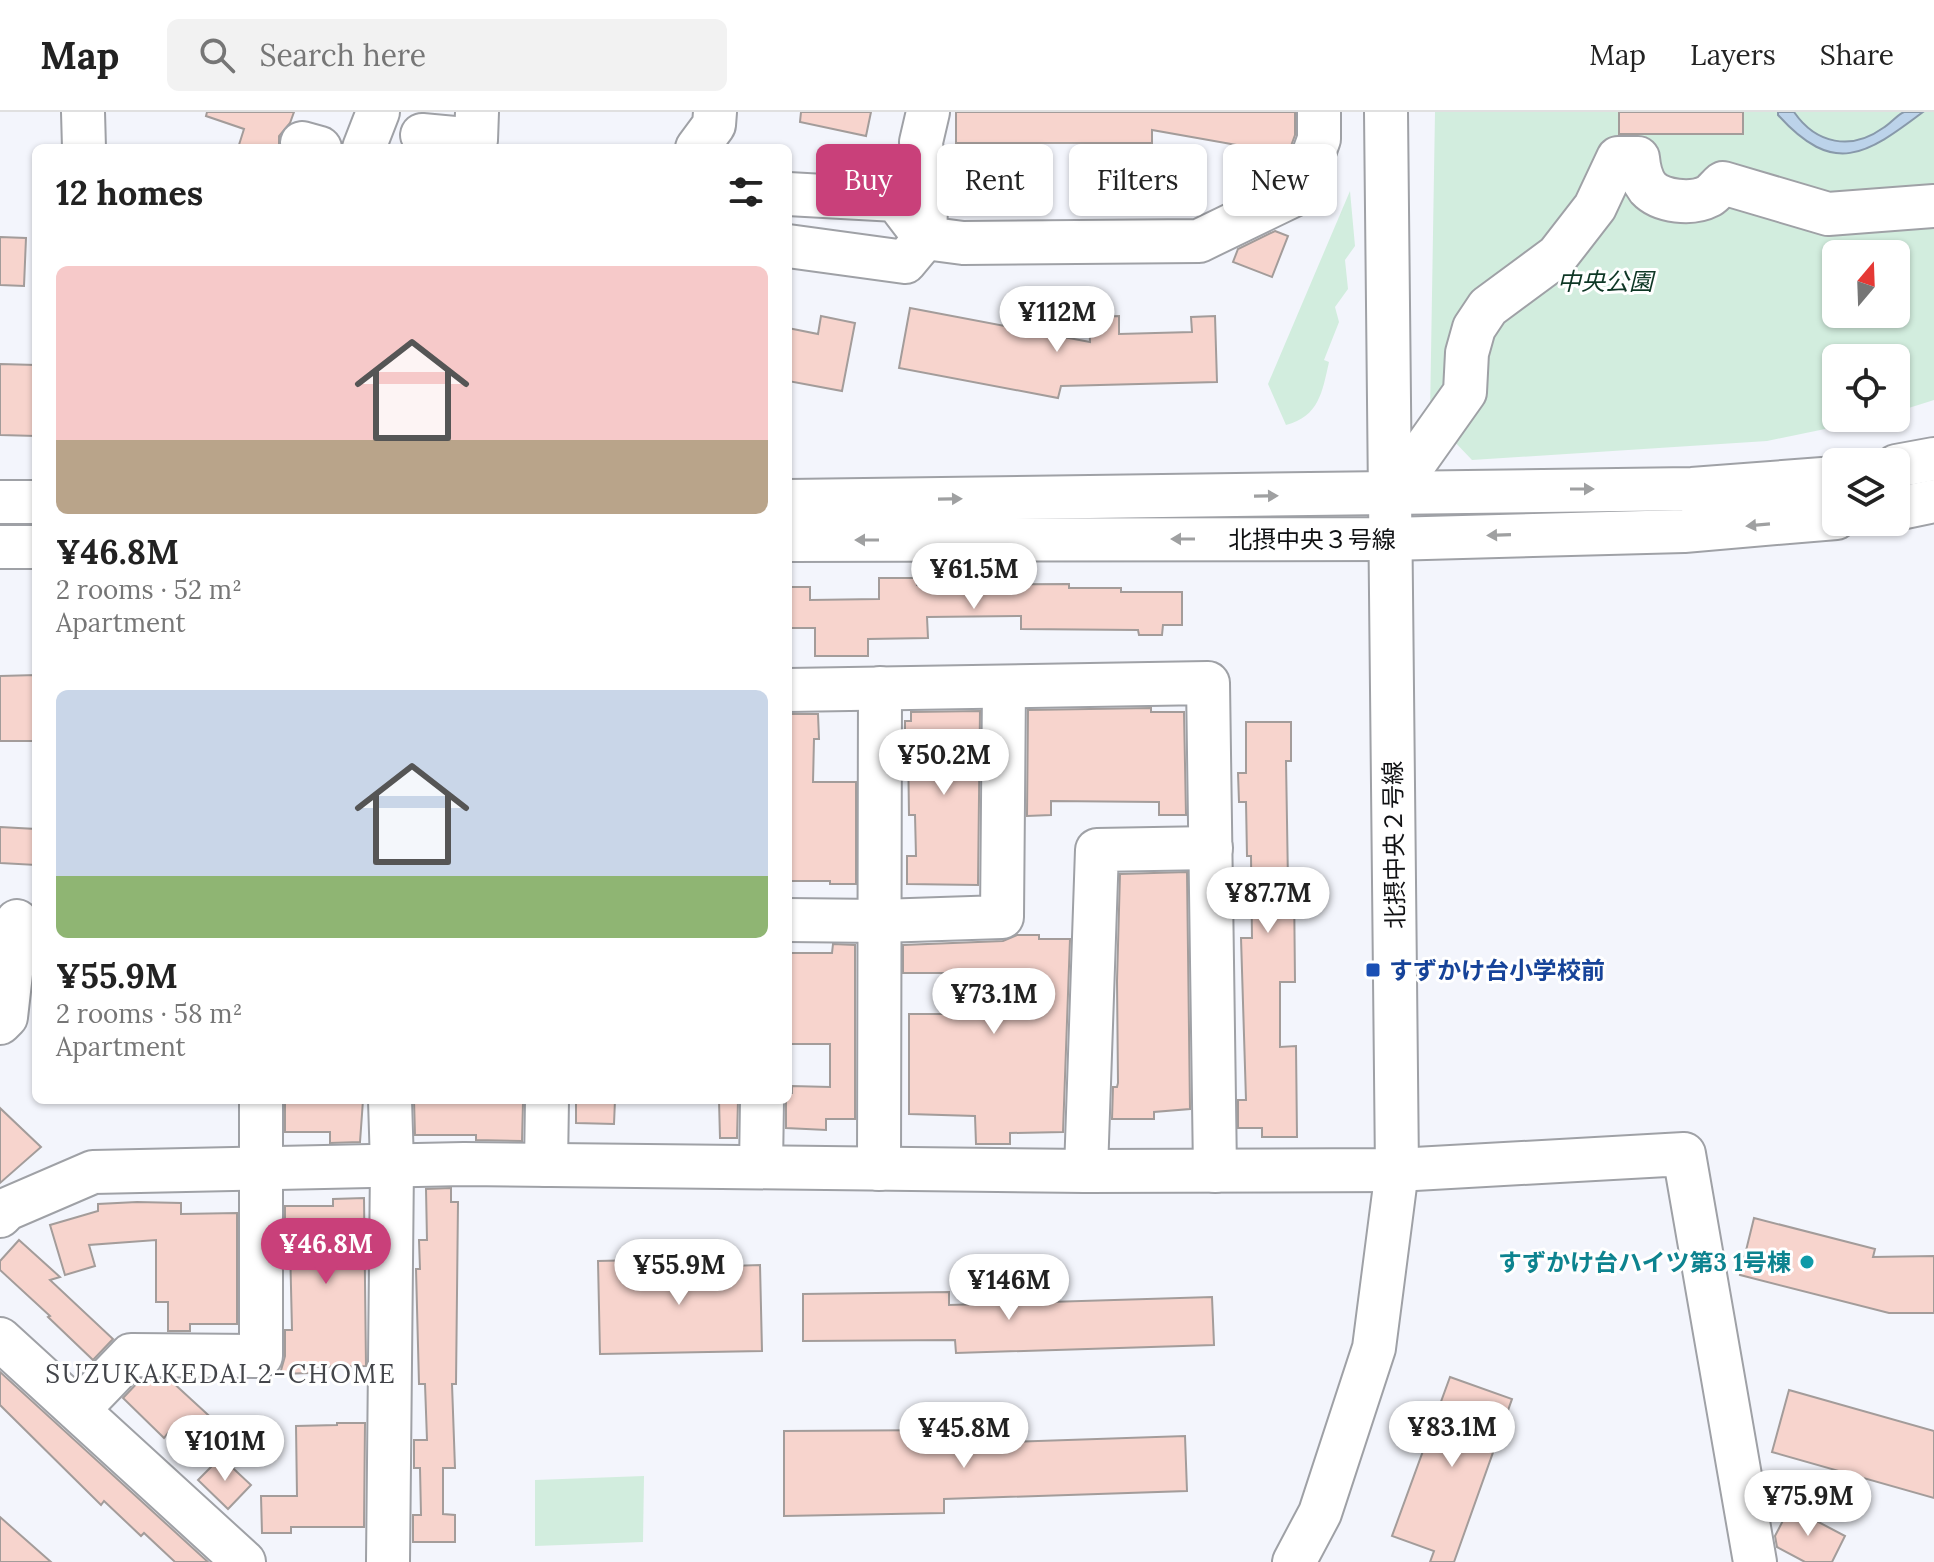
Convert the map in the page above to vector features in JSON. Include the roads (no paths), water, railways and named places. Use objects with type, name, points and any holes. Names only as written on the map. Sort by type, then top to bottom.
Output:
[{"type":"street","points":[[366,144],[378,112]]},
{"type":"street","points":[[700,144],[714,125],[715,112]]},
{"type":"street","points":[[792,247],[905,262],[925,238],[921,142],[928,112]]},
{"type":"street","points":[[792,194],[896,200],[925,238],[963,243],[1199,241],[1300,192],[1319,139],[1319,112]]},
{"type":"street","name":"北摂中央２号線","points":[[1294,1562],[1320,1513],[1374,1348],[1397,1170],[1386,112]]},
{"type":"street","points":[[422,132],[479,133]]},
{"type":"street","points":[[1392,495],[1465,392],[1467,353],[1474,328],[1488,307],[1557,256],[1595,207],[1618,158],[1638,158],[1639,171],[1650,190],[1671,199],[1692,202],[1709,196],[1723,183],[1828,214],[1934,206]]},
{"type":"street","points":[[1910,463],[1934,459]]},
{"type":"street","name":"北摂中央３号線","points":[[792,501],[1692,489],[1822,479]]},
{"type":"street","points":[[1910,506],[1934,501]]},
{"type":"street","points":[[0,502],[32,502]]},
{"type":"street","name":"北摂中央３号線","points":[[792,540],[1390,539],[1684,531],[1822,519]]},
{"type":"street","points":[[0,547],[32,547]]},
{"type":"street","points":[[792,690],[1208,683],[1215,1171]]},
{"type":"street","points":[[792,920],[1002,917],[1004,687]]},
{"type":"street","points":[[879,1169],[880,688]]},
{"type":"street","points":[[1086,1171],[1097,850],[1211,848]]},
{"type":"street","points":[[0,1023],[6,1017],[18,921]]},
{"type":"street","points":[[78,1410],[131,1355],[261,1356],[261,1104]]},
{"type":"street","points":[[388,1562],[390,1104]]},
{"type":"street","points":[[546,1165],[547,1104]]},
{"type":"street","points":[[761,1167],[762,1104]]},
{"type":"street","points":[[0,1216],[7,1209],[93,1172],[392,1164],[1086,1171],[1397,1170],[1684,1154],[1755,1562]]},
{"type":"street","points":[[0,1339],[244,1562]]},
{"type":"water","points":[[1778,112],[1794,112],[1803,123],[1823,137],[1847,141],[1871,135],[1904,112],[1923,112],[1867,148],[1850,153],[1833,153],[1816,147],[1798,134]]},
{"type":"place","name":"すずかけ台小学校前","points":[[1373,970]]},
{"type":"place","name":"すずかけ台ハイツ第3 1号棟","points":[[1807,1262]]},
{"type":"district","name":"SUZUKAKEDAI 2-CHOME","points":[[221,1373]]},
{"type":"park label","name":"中央公園","points":[[1605,281]]}]
